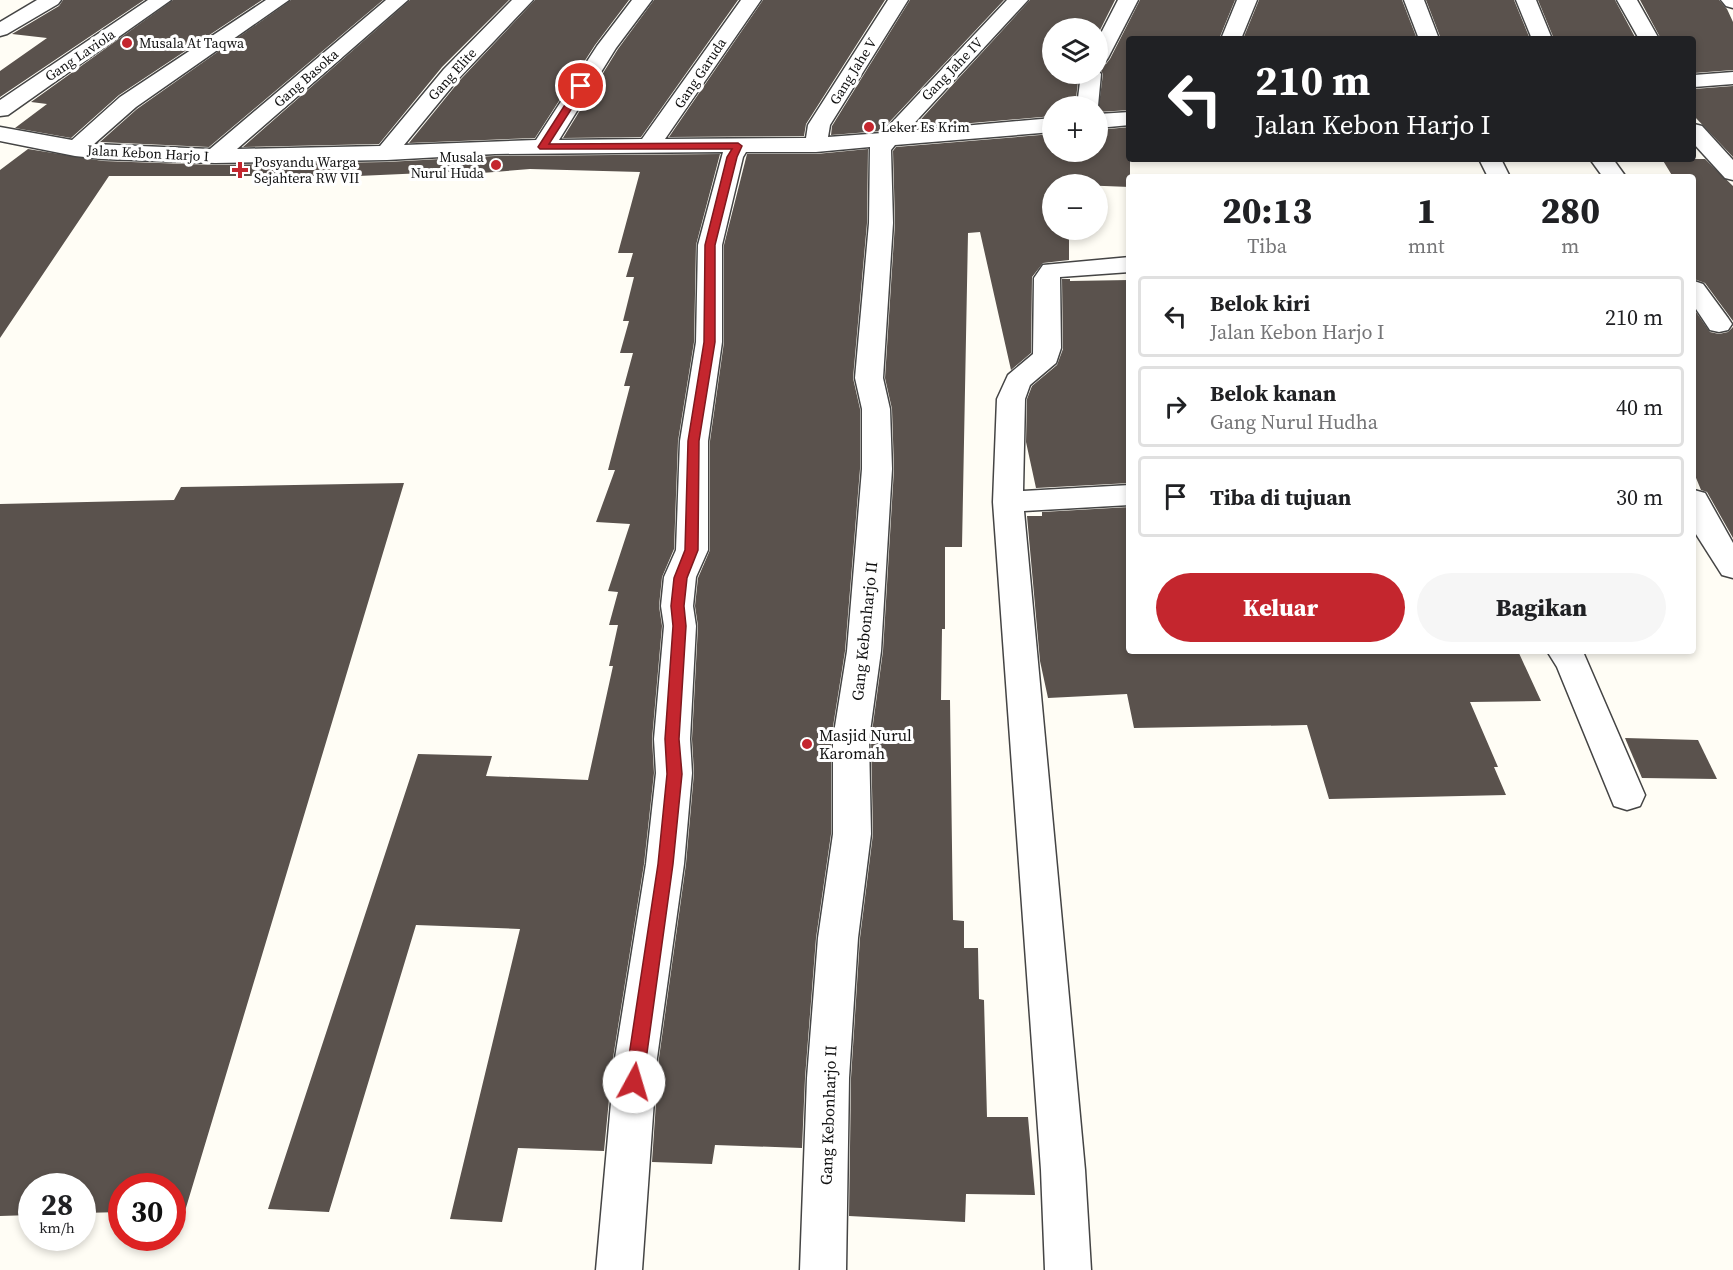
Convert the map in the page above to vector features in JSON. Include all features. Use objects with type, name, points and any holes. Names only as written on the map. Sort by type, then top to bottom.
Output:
[{"type":"street","points":[[0,30],[51,0]]},
{"type":"street","name":"Gang Laviola","points":[[0,110],[161,0]]},
{"type":"street","points":[[75,149],[128,102],[279,0]]},
{"type":"street","name":"Gang Basoka","points":[[214,156],[398,0]]},
{"type":"street","name":"Gang Elite","points":[[387,153],[456,68],[523,0]]},
{"type":"street","points":[[543,147],[607,46],[642,0]]},
{"type":"street","name":"Gang Garuda","points":[[649,146],[751,0]]},
{"type":"street","name":"Gang Jahe V","points":[[816,145],[819,125],[898,0]]},
{"type":"street","name":"Gang Jahe IV","points":[[888,140],[910,112],[1018,0]]},
{"type":"street","points":[[1108,39],[1128,0]]},
{"type":"street","points":[[1232,36],[1247,0]]},
{"type":"street","points":[[1414,0],[1428,36]]},
{"type":"street","points":[[1526,0],[1541,36]]},
{"type":"street","points":[[1627,0],[1647,36]]},
{"type":"street","points":[[1696,81],[1733,78]]},
{"type":"street","points":[[1108,120],[1126,118]]},
{"type":"street","name":"Jalan Kebon Harjo I","points":[[0,134],[75,149],[214,156],[543,147],[816,145],[1042,125]]},
{"type":"street","points":[[1696,133],[1733,173]]},
{"type":"street","name":"Gang Kebonharjo II","points":[[823,1270],[828,1078],[838,938],[852,834],[851,739],[864,651],[877,469],[876,409],[869,378],[881,223],[880,149],[888,140]]},
{"type":"street","points":[[619,1270],[636,1058],[666,864],[674,774],[672,739],[680,626],[678,606],[680,578],[692,550],[693,441],[709,342],[710,245],[732,157],[738,146]]},
{"type":"street","points":[[1603,162],[1613,174]]},
{"type":"street","points":[[1068,1270],[1063,1170],[1008,502],[1011,399],[1018,381],[1046,357],[1048,348],[1047,278],[1052,270],[1126,264]]},
{"type":"street","points":[[1696,292],[1719,324]]},
{"type":"street","points":[[1008,502],[1126,495]]},
{"type":"street","points":[[1696,508],[1702,534],[1733,567]]},
{"type":"street","points":[[1566,654],[1572,663],[1627,795]]},
{"type":"building","points":[[63,0],[144,0],[0,97],[0,71],[47,38],[12,34],[59,6]]},
{"type":"building","points":[[173,0],[262,0],[119,95],[71,138],[15,128],[47,104],[31,102]]},
{"type":"building","points":[[291,0],[383,0],[209,147],[100,142],[137,109]]},
{"type":"building","points":[[410,0],[509,0],[442,67],[379,144],[243,147]]},
{"type":"building","points":[[535,0],[629,0],[595,45],[535,138],[409,143],[461,79]]},
{"type":"building","points":[[654,0],[738,0],[641,137],[563,138],[618,49]]},
{"type":"building","points":[[763,0],[885,0],[806,124],[804,136],[669,137]]},
{"type":"building","points":[[910,0],[1004,0],[881,131],[831,135],[832,126]]},
{"type":"building","points":[[1030,0],[1115,0],[1106,18],[1042,18],[1042,84],[1078,84],[1076,96],[1042,96],[1042,117],[913,128]]},
{"type":"building","points":[[1140,0],[1235,0],[1220,36],[1126,36],[1126,110],[1108,111],[1108,96],[1100,96],[1102,84],[1108,84],[1108,62]]},
{"type":"building","points":[[1259,0],[1402,0],[1416,36],[1244,36]]},
{"type":"building","points":[[1426,0],[1514,0],[1529,36],[1440,36]]},
{"type":"building","points":[[1538,0],[1615,0],[1634,36],[1553,36]]},
{"type":"building","points":[[1640,0],[1719,0],[1727,9],[1733,22],[1733,70],[1696,73],[1696,36],[1659,36]]},
{"type":"building","points":[[1733,86],[1733,157],[1696,118],[1696,89]]},
{"type":"building","points":[[1126,127],[1126,162],[1130,162],[1130,174],[1126,174],[1126,187],[1108,186],[1108,174],[1042,174],[1042,240],[1069,240],[1069,260],[1043,263],[1032,277],[1031,353],[1011,370],[980,232],[968,233],[962,547],[945,547],[945,629],[942,629],[941,700],[950,700],[953,920],[964,921],[964,948],[978,948],[979,999],[984,1000],[987,1117],[1028,1117],[1035,1195],[966,1194],[965,1222],[849,1216],[851,1078],[860,938],[873,834],[871,739],[883,651],[894,469],[892,409],[885,378],[895,223],[893,151],[896,147],[1042,135],[1042,162],[1108,162],[1108,129]]},
{"type":"building","points":[[28,149],[103,161],[215,165],[387,162],[495,156],[720,154],[696,245],[694,342],[678,441],[674,549],[662,577],[659,606],[662,626],[652,739],[654,773],[644,864],[613,1058],[604,1151],[518,1148],[502,1222],[450,1219],[520,929],[416,925],[329,1212],[268,1209],[418,754],[492,756],[486,776],[588,780],[613,666],[609,666],[618,625],[609,625],[618,592],[608,591],[630,524],[596,522],[615,470],[608,470],[630,386],[624,386],[633,353],[620,353],[629,321],[623,321],[634,277],[626,277],[633,253],[618,253],[640,172],[530,169],[469,174],[469,171],[358,176],[109,176],[0,338],[0,170]]},
{"type":"building","points":[[868,149],[867,223],[853,378],[860,409],[860,469],[845,651],[831,739],[831,834],[816,938],[802,1148],[715,1145],[712,1164],[652,1162],[659,1058],[686,864],[694,773],[692,739],[698,626],[695,606],[698,578],[710,550],[710,441],[724,342],[724,245],[747,154],[816,154]]},
{"type":"building","points":[[1696,159],[1705,159],[1733,186],[1733,321],[1705,283],[1696,280],[1696,174],[1671,174],[1664,162],[1696,162]]},
{"type":"building","points":[[1062,279],[1070,279],[1070,281],[1126,280],[1126,483],[1036,488],[1026,442],[1027,399],[1032,386],[1057,365],[1063,349]]},
{"type":"building","points":[[1696,312],[1710,332],[1719,334],[1728,332],[1733,327],[1733,538],[1707,492],[1701,490],[1696,478]]},
{"type":"building","points":[[404,483],[186,1208],[186,1173],[108,1173],[108,1212],[96,1213],[96,1173],[18,1173],[18,1215],[0,1216],[0,504],[174,500],[181,487]]},
{"type":"building","points":[[1126,507],[1126,654],[1519,654],[1541,701],[1470,702],[1498,767],[1494,767],[1506,795],[1329,799],[1307,725],[1134,728],[1127,694],[1048,698],[1040,661],[1027,516],[1042,516],[1042,512]]},
{"type":"building","points":[[1625,738],[1698,740],[1717,779],[1642,778]]},
{"type":"place","name":"Musala At Taqwa","points":[[127,43]]},
{"type":"place","name":"Leker Es Krim","points":[[869,127]]},
{"type":"place","name":"Musala Nurul Huda","points":[[496,165]]},
{"type":"place","name":"Posyandu Warga Sejahtera RW VII","points":[[240,170]]},
{"type":"place","name":"Masjid Nurul Karomah","points":[[807,744]]},
{"type":"route","points":[[581,86],[543,147],[738,146],[732,157],[710,245],[709,342],[693,441],[692,550],[680,578],[678,606],[680,626],[672,739],[674,774],[666,864],[634,1082]]}]
